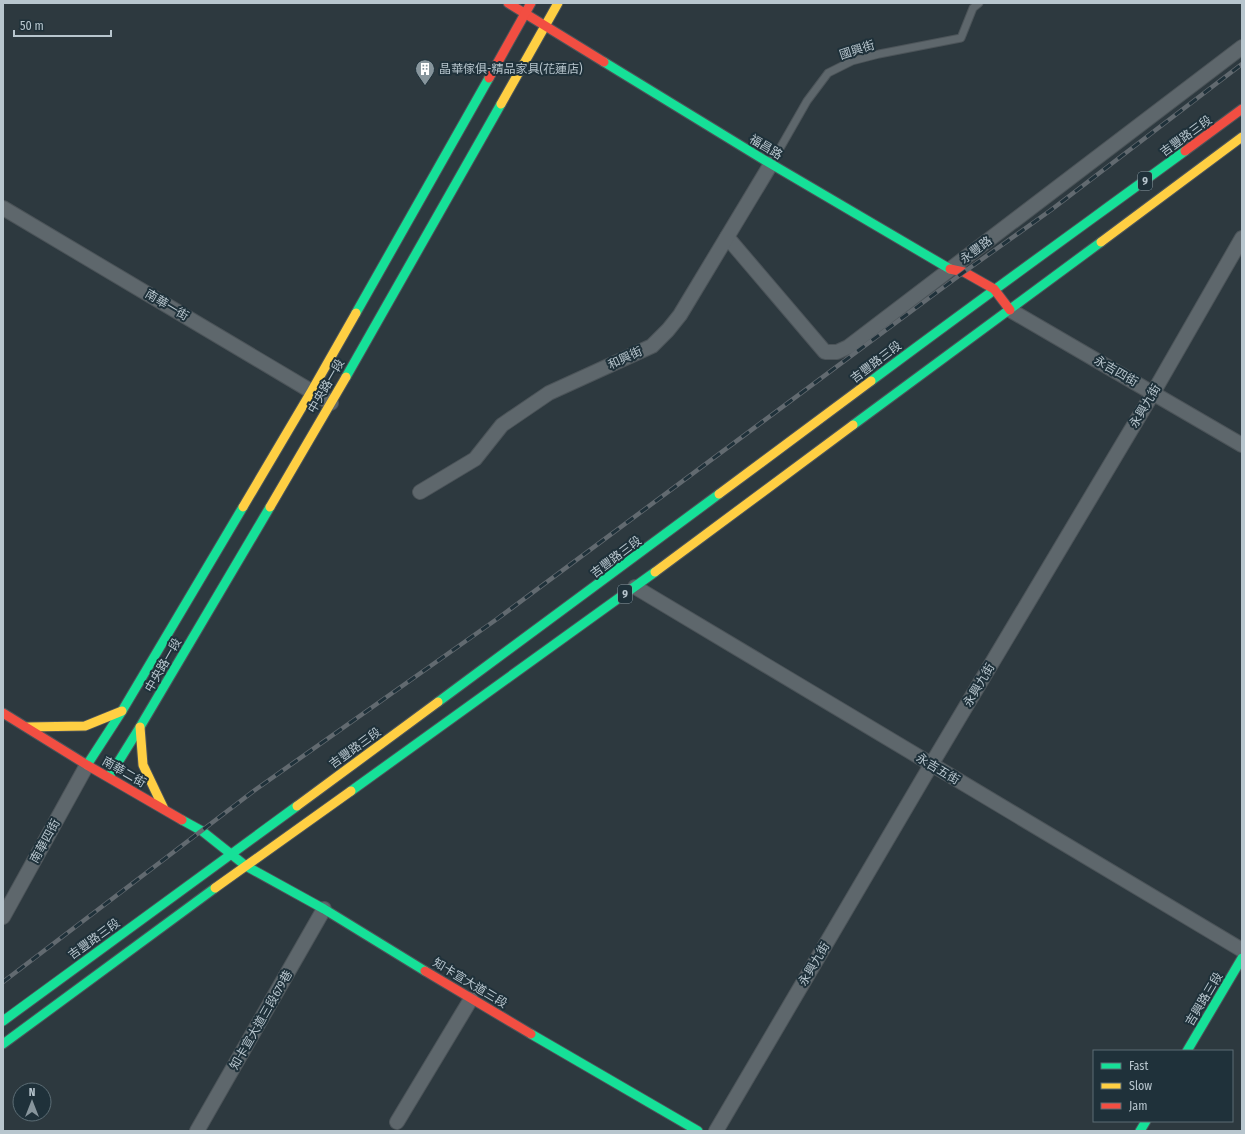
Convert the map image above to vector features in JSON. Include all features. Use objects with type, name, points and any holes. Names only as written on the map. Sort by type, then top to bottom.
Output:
[{"type":"street","name":"福昌路","points":[[508,3],[771,164],[951,269],[964,272],[994,288],[1010,310]]},
{"type":"street","name":"中央路一段","points":[[87,765],[122,711],[311,392],[531,3]]},
{"type":"street","name":"中央路一段","points":[[109,777],[331,403],[558,3]]},
{"type":"street","name":"永豐路","points":[[727,237],[825,352],[837,352],[848,347],[1242,47]]},
{"type":"street","name":"吉豐路三段","points":[[3,1020],[574,603],[994,288],[1047,252],[1242,110]]},
{"type":"street","name":"9","points":[[3,1044],[246,866],[635,587],[1242,137]]},
{"type":"street","name":"和興街","points":[[420,492],[474,459],[502,425],[550,393],[652,346],[680,315],[771,164]]},
{"type":"street","name":"南華一街","points":[[3,208],[331,403]]},
{"type":"street","name":"永興九街","points":[[716,1131],[1153,393],[1242,238]]},
{"type":"street","name":"永吉四街","points":[[1010,310],[1242,446]]},
{"type":"street","name":"永吉五街","points":[[635,587],[1242,950]]},
{"type":"street","points":[[28,727],[85,726],[122,711]]},
{"type":"street","name":"南華二街","points":[[3,712],[87,765],[202,831],[231,854]]},
{"type":"street","points":[[140,727],[143,765],[164,809]]},
{"type":"street","name":"南華四街","points":[[3,917],[87,765]]},
{"type":"street","name":"知卡宣大道三段","points":[[231,854],[246,866],[324,909],[471,999],[698,1131]]},
{"type":"street","name":"知卡宣大道三段679巷","points":[[197,1131],[324,909]]},
{"type":"street","name":"吉興路三段","points":[[1188,1050],[1242,958]]},
{"type":"street","points":[[397,1122],[471,999]]},
{"type":"street","points":[[1140,1131],[1145,1122]]},
{"type":"lane","name":"國興街","points":[[771,164],[807,101],[828,73],[852,61],[865,57],[961,38],[973,8],[979,3]]},
{"type":"railway","points":[[3,982],[255,790],[497,619],[964,272],[1051,210],[1242,64]]},
{"type":"traffic: fast","points":[[604,62],[761,158],[950,269]]},
{"type":"traffic: fast","points":[[356,313],[489,78]]},
{"type":"traffic: fast","points":[[346,377],[501,104]]},
{"type":"traffic: fast","points":[[871,381],[1185,151]]},
{"type":"traffic: fast","points":[[853,425],[1101,242]]},
{"type":"traffic: fast","points":[[438,702],[719,494]]},
{"type":"traffic: fast","points":[[87,765],[122,711],[243,507]]},
{"type":"traffic: fast","points":[[109,777],[270,507]]},
{"type":"traffic: fast","points":[[351,791],[655,572]]},
{"type":"traffic: fast","points":[[3,1021],[297,806]]},
{"type":"traffic: fast","points":[[182,820],[202,831],[246,866],[324,909],[425,971]]},
{"type":"traffic: fast","points":[[3,1044],[215,888]]},
{"type":"traffic: fast","points":[[1188,1050],[1242,958]]},
{"type":"traffic: fast","points":[[531,1034],[698,1131]]},
{"type":"traffic: fast","points":[[1140,1131],[1145,1122]]},
{"type":"traffic: slow","points":[[501,104],[558,3]]},
{"type":"traffic: slow","points":[[1101,242],[1242,137]]},
{"type":"traffic: slow","points":[[243,507],[356,313]]},
{"type":"traffic: slow","points":[[270,507],[346,377]]},
{"type":"traffic: slow","points":[[719,494],[871,381]]},
{"type":"traffic: slow","points":[[655,572],[853,425]]},
{"type":"traffic: slow","points":[[297,806],[438,702]]},
{"type":"traffic: slow","points":[[28,727],[85,726],[122,711]]},
{"type":"traffic: slow","points":[[140,727],[143,765],[164,809]]},
{"type":"traffic: slow","points":[[215,888],[351,791]]},
{"type":"traffic: jam","points":[[508,3],[604,62]]},
{"type":"traffic: jam","points":[[489,78],[531,3]]},
{"type":"traffic: jam","points":[[1185,151],[1242,109]]},
{"type":"traffic: jam","points":[[950,269],[964,272],[994,289],[1010,310]]},
{"type":"traffic: jam","points":[[3,713],[87,765],[182,820]]},
{"type":"traffic: jam","points":[[425,971],[531,1034]]},
{"type":"place","name":"晶華傢俱-精品家具(花蓮店)","points":[[425,86]]}]
